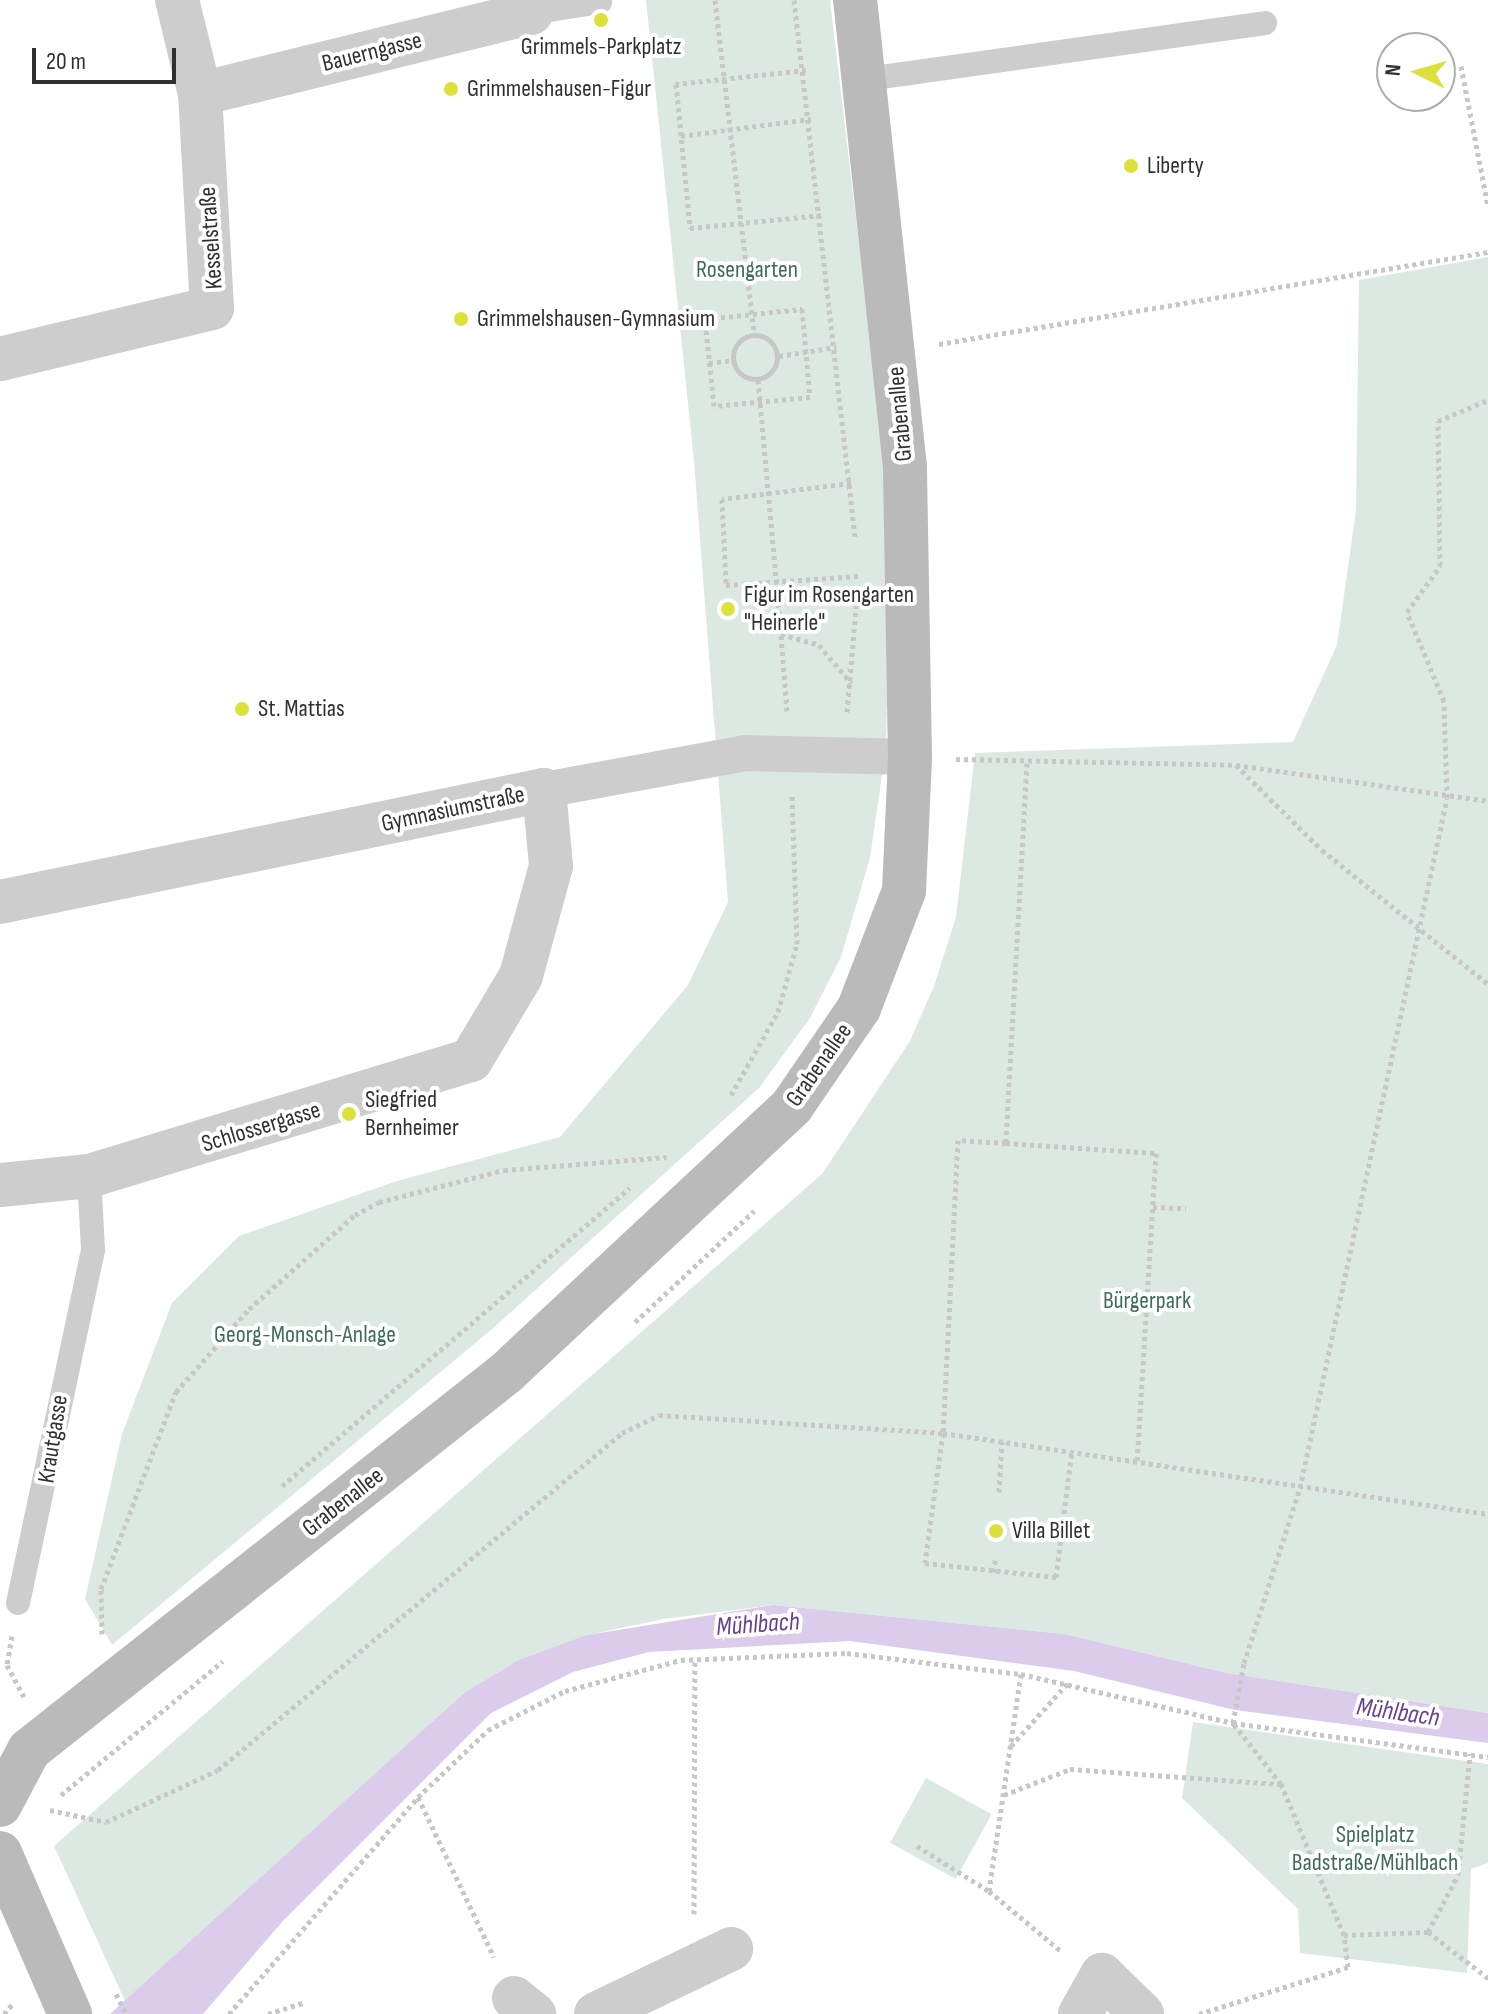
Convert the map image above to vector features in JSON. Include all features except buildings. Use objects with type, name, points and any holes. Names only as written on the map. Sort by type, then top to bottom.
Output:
[{"type":"main road","name":"Grabenallee","points":[[2,1788],[38,1743],[506,1373],[792,1106],[859,1008],[904,891],[930,758],[867,79],[855,0]]},
{"type":"main road","points":[[0,1853],[69,2012]]},
{"type":"street","name":"Kesselstraße","points":[[0,359],[212,308],[200,94],[177,0]]},
{"type":"street","name":"Bauerngasse","points":[[200,94],[530,6]]},
{"type":"street","name":"Gymnasiumstraße","points":[[0,902],[714,756],[841,752],[930,758]]},
{"type":"street","name":"Schlossergasse","points":[[0,1185],[89,1176],[471,1060],[521,976],[551,866],[544,790]]},
{"type":"street","points":[[596,2014],[712,1958]]},
{"type":"street","points":[[1080,2014],[1102,1975],[1142,2014]]},
{"type":"lane","points":[[530,6],[600,2]]},
{"type":"lane","points":[[867,79],[1265,23]]},
{"type":"lane","name":"Krautgasse","points":[[18,1603],[93,1249],[89,1176]]},
{"type":"path","points":[[715,0],[754,334]]},
{"type":"path","points":[[794,0],[806,70],[856,545]]},
{"type":"path","points":[[1461,66],[1488,206]]},
{"type":"path","points":[[806,70],[676,84],[690,228],[822,215]]},
{"type":"path","points":[[681,136],[731,132],[811,119]]},
{"type":"path","points":[[938,345],[1488,252]]},
{"type":"path","points":[[802,309],[806,353],[810,397],[714,406],[705,319],[802,309]]},
{"type":"path","points":[[754,334],[770,339],[779,356],[772,372],[758,380],[741,376],[732,360],[739,341],[754,334]]},
{"type":"path","points":[[779,356],[836,347]]},
{"type":"path","points":[[709,363],[732,360]]},
{"type":"path","points":[[723,1109],[778,1012],[797,944],[790,754],[779,581],[758,380]]},
{"type":"path","points":[[1199,2014],[1348,1967],[1344,1935],[1281,1784],[1233,1723],[1244,1663],[1300,1488],[1447,798],[1444,701],[1407,612],[1440,566],[1438,421],[1488,400]]},
{"type":"path","points":[[851,483],[722,499],[726,585],[859,576]]},
{"type":"path","points":[[841,752],[851,683],[859,576],[857,560]]},
{"type":"path","points":[[781,634],[819,645],[851,683]]},
{"type":"path","points":[[930,758],[1027,763],[1236,765],[1447,798],[1488,801]]},
{"type":"path","points":[[1006,1143],[1027,763]]},
{"type":"path","points":[[1236,765],[1322,850],[1488,984]]},
{"type":"path","points":[[1072,1451],[1056,1577],[925,1563],[943,1433],[958,1140],[1156,1153],[1137,1460]]},
{"type":"path","points":[[654,1167],[678,1147]]},
{"type":"path","points":[[102,1639],[101,1589],[176,1392],[249,1309],[355,1215],[379,1202],[504,1170],[666,1157]]},
{"type":"path","points":[[270,1495],[642,1177]]},
{"type":"path","points":[[1153,1207],[1186,1208]]},
{"type":"path","points":[[46,1825],[51,1811],[106,1822],[218,1770],[622,1433],[659,1415],[943,1433],[1488,1514]]},
{"type":"path","points":[[999,1492],[1002,1441]]},
{"type":"path","points":[[994,1572],[995,1560]]},
{"type":"path","points":[[18,1603],[7,1665],[24,1697]]},
{"type":"path","points":[[95,1645],[114,1629]]},
{"type":"path","points":[[229,2014],[418,1797],[488,1730],[527,1706],[695,1659],[847,1653],[1021,1674],[1233,1723],[1488,1757]]},
{"type":"path","points":[[695,1659],[712,1958]]},
{"type":"path","points":[[989,1891],[1021,1674]]},
{"type":"path","points":[[1010,1747],[1068,1683]]},
{"type":"path","points":[[21,1711],[24,1697],[34,1687]]},
{"type":"path","points":[[1428,1932],[1458,1875],[1470,1754]]},
{"type":"path","points":[[1003,1796],[1070,1769],[1281,1784]]},
{"type":"path","points":[[418,1797],[524,2006]]},
{"type":"path","points":[[917,1846],[989,1891],[1069,1958],[1102,1975]]},
{"type":"path","points":[[1344,1935],[1428,1932],[1488,1978]]},
{"type":"path","points":[[112,1984],[126,2014]]},
{"type":"path","points":[[268,2014],[304,2002]]},
{"type":"green space","name":"Georg-Monsch-Anlage","points":[[646,0],[830,0],[884,455],[889,613],[886,748],[870,858],[841,957],[810,1018],[759,1088],[491,1330],[112,1645],[85,1599],[122,1434],[172,1303],[239,1236],[397,1181],[560,1137],[688,985],[728,902],[694,461]]},
{"type":"green space","name":"Bürgerpark","points":[[1488,257],[1488,1713],[1227,1673],[1065,1634],[773,1605],[664,1619],[588,1635],[464,1693],[126,2003],[54,1846],[822,1174],[910,1041],[934,986],[956,917],[975,753],[1293,742],[1337,645],[1356,510],[1359,280]]},
{"type":"green space","name":"Spielplatz Badstraße/Mühlbach","points":[[1193,1722],[1488,1764],[1488,1863],[1471,1869],[1467,1973],[1300,1953],[1298,1909],[1182,1798]]},
{"type":"green space","points":[[926,1778],[992,1814],[956,1879],[890,1843]]},
{"type":"water","name":"Mühlbach","points":[[773,1605],[1065,1634],[1227,1673],[1488,1713],[1488,1743],[1235,1710],[1074,1671],[850,1641],[649,1652],[573,1672],[491,1713],[282,1922],[203,2014],[110,2014],[464,1693],[519,1660],[587,1635]]},
{"type":"place","name":"Grimmels-Parkplatz","points":[[601,20]]},
{"type":"place","name":"Grimmelshausen-Figur","points":[[451,89]]},
{"type":"place","name":"Liberty","points":[[1131,166]]},
{"type":"place","name":"Grimmelshausen-Gymnasium","points":[[461,319]]},
{"type":"place","name":"Figur im Rosengarten \"Heinerle\"","points":[[728,609]]},
{"type":"place","name":"St. Mattias","points":[[242,709]]},
{"type":"place","name":"Siegfried Bernheimer","points":[[349,1114]]},
{"type":"place","name":"Villa Billet","points":[[996,1531]]},
{"type":"park label","name":"Rosengarten","points":[[747,270]]}]
